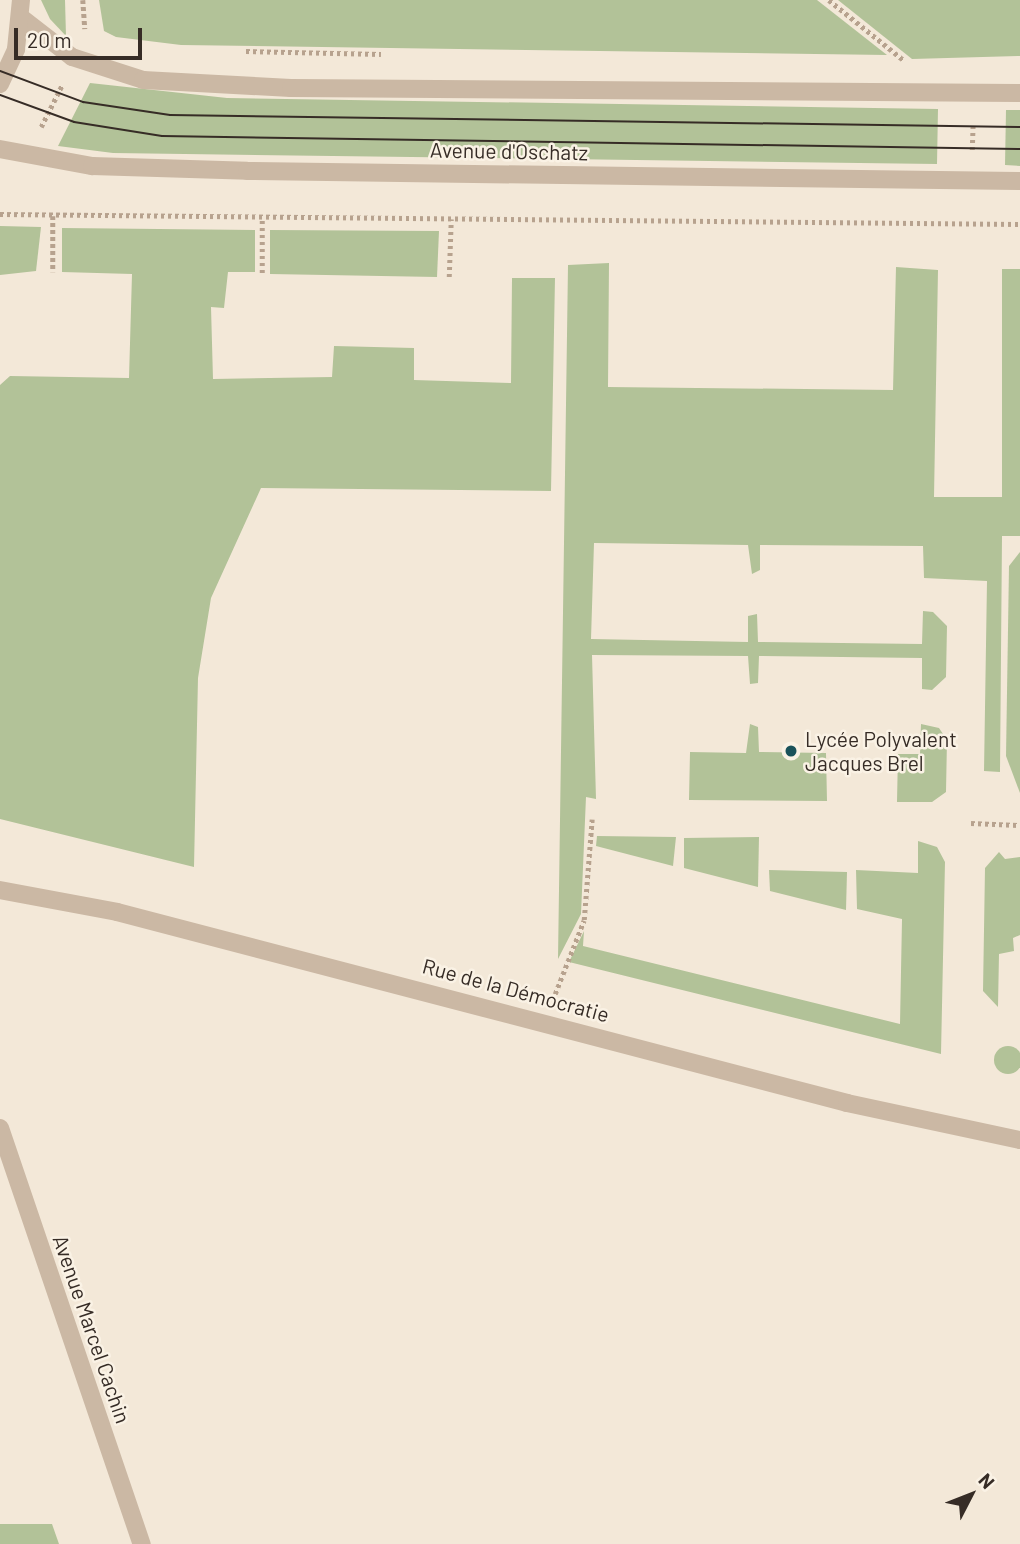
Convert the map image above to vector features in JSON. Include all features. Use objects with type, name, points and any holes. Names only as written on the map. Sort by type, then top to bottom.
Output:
[{"type":"street","points":[[0,84],[23,19],[21,0]]},
{"type":"street","points":[[23,19],[72,57],[143,80],[290,88],[1020,93]]},
{"type":"street","name":"Avenue d'Oschatz","points":[[0,149],[18,155],[92,166],[247,171],[1020,181]]},
{"type":"street","name":"Rue de la Démocratie","points":[[0,890],[117,912],[547,1021],[847,1103],[1020,1140]]},
{"type":"street","name":"Avenue Marcel Cachin","points":[[0,1128],[142,1544]]},
{"type":"path","points":[[18,155],[55,104],[72,57],[86,37],[83,0]]},
{"type":"path","points":[[829,0],[911,66]]},
{"type":"path","points":[[970,223],[974,93]]},
{"type":"path","points":[[0,214],[1020,224]]},
{"type":"path","points":[[52,216],[53,272]]},
{"type":"path","points":[[262,218],[262,273]]},
{"type":"path","points":[[449,277],[451,219]]},
{"type":"path","points":[[547,1021],[584,920],[592,819]]},
{"type":"path","points":[[971,823],[1020,825]]},
{"type":"green space","points":[[41,0],[65,0],[66,36],[50,19]]},
{"type":"green space","points":[[99,0],[817,0],[887,55],[181,45],[116,37],[104,31]]},
{"type":"green space","points":[[838,0],[1020,0],[1020,56],[912,59]]},
{"type":"green space","points":[[90,83],[227,98],[938,109],[937,164],[113,153],[58,146]]},
{"type":"green space","points":[[1006,110],[1020,110],[1020,166],[1005,165]]},
{"type":"green space","points":[[0,226],[41,227],[36,271],[0,275]]},
{"type":"green space","points":[[62,228],[255,230],[255,272],[228,272],[224,308],[211,307],[213,379],[332,377],[334,346],[414,348],[414,380],[511,383],[512,278],[555,278],[551,491],[261,488],[211,598],[198,678],[194,867],[0,819],[0,385],[10,376],[129,378],[132,274],[62,272]]},
{"type":"green space","points":[[270,230],[439,231],[437,277],[270,274]]},
{"type":"green space","points":[[609,263],[608,387],[893,390],[896,267],[938,270],[934,497],[1002,497],[1002,269],[1020,269],[1020,536],[1002,536],[1000,772],[984,771],[987,581],[924,578],[923,546],[760,545],[760,570],[752,574],[748,545],[594,543],[591,639],[748,642],[748,616],[757,614],[758,642],[922,644],[923,611],[933,612],[947,626],[946,677],[932,690],[922,689],[922,658],[759,656],[758,683],[750,684],[748,656],[592,655],[596,799],[586,797],[581,914],[558,959],[568,265]]},
{"type":"green space","points":[[1020,552],[1020,793],[1006,756],[1009,566]]},
{"type":"green space","points":[[750,724],[758,727],[759,752],[826,753],[827,801],[689,800],[690,752],[746,753]]},
{"type":"green space","points":[[921,724],[939,728],[947,740],[946,792],[932,802],[897,802],[898,754],[920,754]]},
{"type":"green space","points":[[597,836],[676,837],[673,866],[596,846]]},
{"type":"green space","points":[[759,837],[758,887],[684,868],[684,838]]},
{"type":"green space","points":[[918,841],[937,847],[945,862],[941,1054],[569,962],[584,931],[583,946],[900,1024],[902,919],[857,909],[856,870],[918,873]]},
{"type":"green space","points":[[999,852],[1005,859],[1020,857],[1020,935],[1013,938],[1014,951],[999,954],[998,1007],[983,991],[985,868]]},
{"type":"green space","points":[[769,870],[847,872],[846,910],[770,891]]},
{"type":"green space","points":[[1008,1046],[1018,1050],[1022,1060],[1018,1070],[1008,1074],[998,1070],[994,1060],[998,1050]]},
{"type":"green space","points":[[0,1524],[52,1524],[59,1544],[0,1544]]},
{"type":"tram line","points":[[0,71],[83,102],[170,115],[1020,127]]},
{"type":"tram line","points":[[0,95],[74,122],[162,136],[1020,149]]},
{"type":"place","name":"Lycée Polyvalent Jacques Brel","points":[[791,751]]}]
